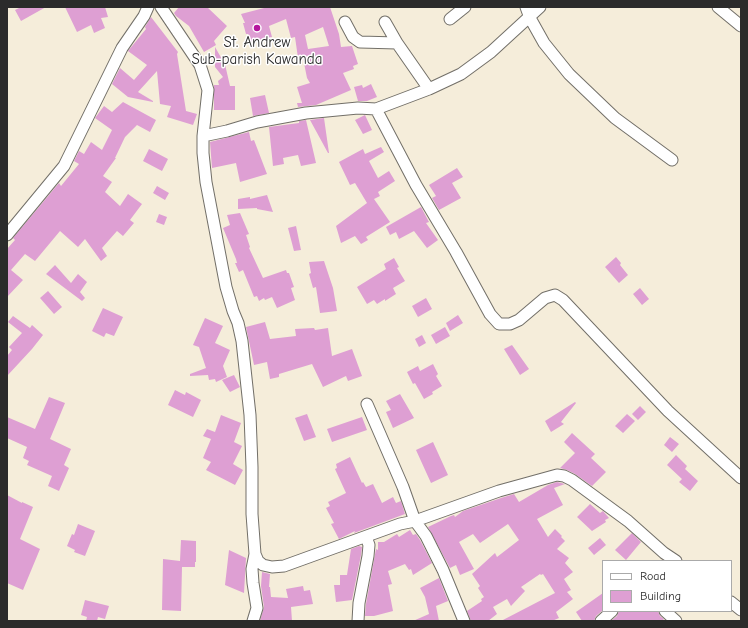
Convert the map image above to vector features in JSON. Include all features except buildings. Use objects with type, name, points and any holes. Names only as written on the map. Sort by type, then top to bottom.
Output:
[{"type":"street","points":[[7,235],[64,166],[122,48],[144,16],[148,7]]},
{"type":"street","points":[[161,7],[200,65],[208,90],[203,136],[206,182],[226,287],[233,312],[238,323],[242,341],[250,415],[252,514],[255,554],[252,569],[257,608],[253,621]]},
{"type":"street","points":[[450,19],[465,7]]},
{"type":"street","points":[[203,136],[257,122],[306,112],[358,108],[376,109],[429,89],[461,74],[491,52],[528,12],[540,7]]},
{"type":"street","points":[[718,7],[741,26]]},
{"type":"street","points":[[528,12],[544,43],[570,74],[615,118],[672,160]]},
{"type":"street","points":[[345,22],[353,37],[360,42],[397,43]]},
{"type":"street","points":[[385,22],[397,43],[429,89]]},
{"type":"street","points":[[376,109],[416,185],[456,252],[490,314],[499,324],[510,324],[519,320],[545,298],[555,295],[563,300],[668,411],[741,478]]},
{"type":"street","points":[[367,404],[403,487],[415,520],[426,536],[443,570],[464,621]]},
{"type":"street","points":[[255,554],[258,561],[263,565],[272,568],[278,567],[499,491],[557,475],[564,476],[572,480],[628,521],[661,557],[672,560]]},
{"type":"street","points":[[358,621],[359,604],[368,556],[369,545],[366,537]]},
{"type":"street","points":[[732,603],[741,610]]},
{"type":"street","points":[[601,621],[611,612]]},
{"type":"street","points":[[666,612],[676,621]]},
{"type":"place","name":"St. Andrew Sub-parish Kawanda","points":[[257,28]]}]
